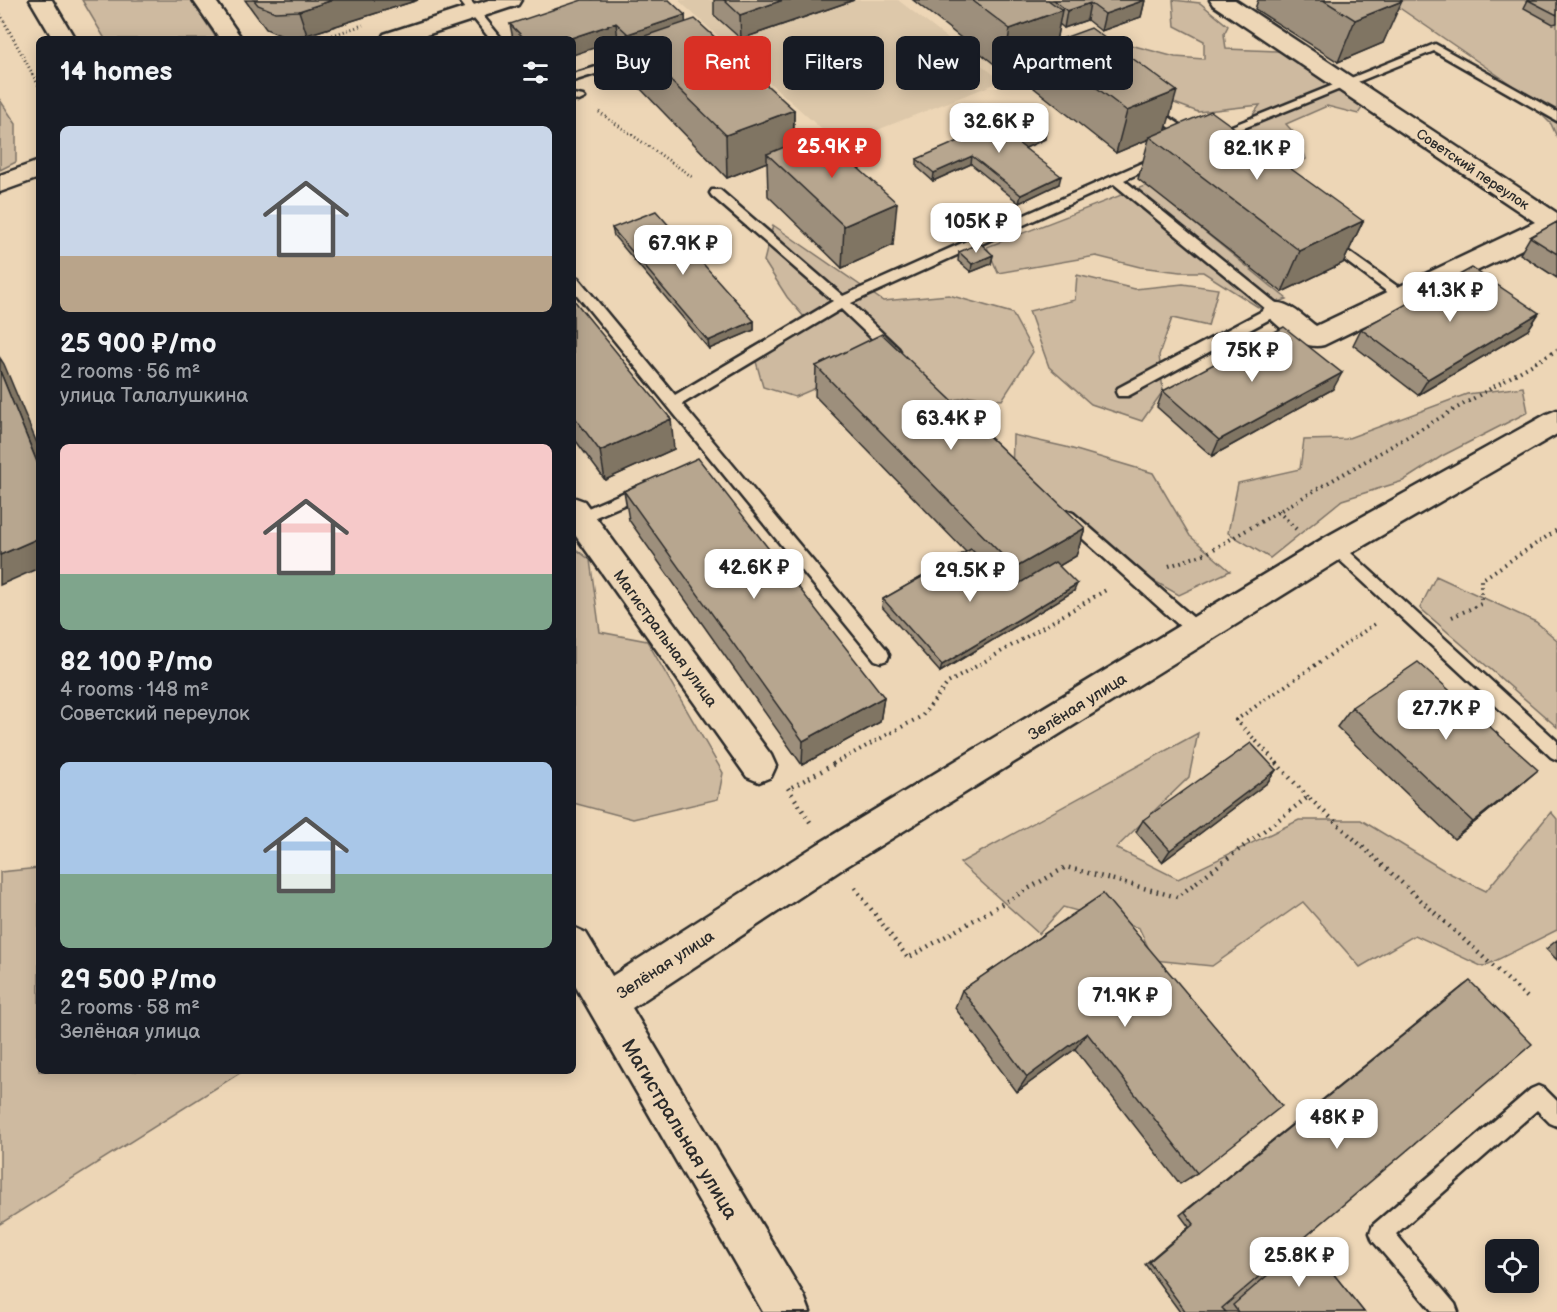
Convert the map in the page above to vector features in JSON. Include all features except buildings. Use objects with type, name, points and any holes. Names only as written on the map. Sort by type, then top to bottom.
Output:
[{"type":"street","points":[[41,0],[62,36]]},
{"type":"street","points":[[204,0],[229,36]]},
{"type":"street","points":[[399,36],[470,6],[510,0]]},
{"type":"street","name":"Советский переулок","points":[[1221,0],[1555,222]]},
{"type":"street","points":[[0,184],[36,170]]},
{"type":"street","name":"Советский переулок","points":[[1276,310],[1314,338],[1555,222]]},
{"type":"street","name":"Зелёная улица","points":[[605,1003],[831,856],[1335,547],[1557,421]]},
{"type":"street","name":"Магистральная улица","points":[[576,513],[759,766]]},
{"type":"street","name":"Магистральная улица","points":[[576,951],[788,1312]]},
{"type":"lane","points":[[470,6],[494,36]]},
{"type":"lane","points":[[673,402],[842,302],[1115,179],[1435,47],[1557,117]]},
{"type":"lane","points":[[576,77],[594,71]]},
{"type":"lane","points":[[1140,99],[1192,147]]},
{"type":"lane","points":[[1115,179],[1276,310],[1123,392]]},
{"type":"lane","points":[[716,193],[842,302],[901,358]]},
{"type":"lane","points":[[1319,234],[1403,297]]},
{"type":"lane","points":[[576,285],[673,402],[714,461],[880,655]]},
{"type":"lane","points":[[576,513],[665,481]]},
{"type":"lane","points":[[1053,503],[1198,632]]},
{"type":"lane","points":[[1335,547],[1557,752]]},
{"type":"lane","points":[[1448,1312],[1381,1233],[1538,1096],[1557,1116]]},
{"type":"path","points":[[0,14],[36,80]]},
{"type":"path","points":[[576,97],[716,193]]},
{"type":"path","points":[[1481,580],[1557,530]]},
{"type":"path","points":[[1399,607],[1236,720],[1308,797],[1529,999]]},
{"type":"path","points":[[831,856],[908,958],[1066,867],[1177,897],[1308,797]]},
{"type":"shaded area","points":[[82,0],[191,0],[215,36],[103,36]]},
{"type":"shaded area","points":[[678,0],[898,0],[944,36],[896,36],[896,90],[979,90],[839,145],[771,84],[771,36],[718,36]]},
{"type":"shaded area","points":[[1173,0],[1200,3],[1228,26],[1224,34],[1226,49],[1277,51],[1331,64],[1372,93],[1358,114],[1327,106],[1286,124],[1300,140],[1306,159],[1266,178],[1227,151],[1260,105],[1198,112],[1161,98],[1133,76],[1133,46],[1175,57],[1204,59],[1204,41],[1175,26]]},
{"type":"shaded area","points":[[1388,0],[1524,0],[1557,14],[1557,137],[1551,124],[1512,85]]},
{"type":"shaded area","points":[[980,64],[992,73],[992,85],[980,90]]},
{"type":"shaded area","points":[[0,100],[16,124],[16,162],[0,170]]},
{"type":"shaded area","points":[[1147,185],[1287,299],[1261,309],[1203,272],[1180,272],[1140,267],[1096,256],[998,273],[987,247]]},
{"type":"shaded area","points":[[773,225],[883,301],[949,295],[1012,313],[1033,352],[1002,400],[970,396],[936,405],[869,365],[795,397],[763,387],[752,347],[810,324],[787,297],[764,261]]},
{"type":"shaded area","points":[[1077,275],[1135,289],[1183,284],[1218,289],[1208,326],[1172,318],[1159,355],[1163,391],[1142,421],[1091,404],[1049,367],[1029,311],[1075,300]]},
{"type":"shaded area","points":[[1523,387],[1528,412],[1442,456],[1403,481],[1342,500],[1270,558],[1228,533],[1238,483],[1300,469],[1304,440],[1346,439],[1467,394]]},
{"type":"shaded area","points":[[1013,435],[1066,447],[1153,473],[1190,536],[1230,571],[1179,595],[1089,544],[1012,487]]},
{"type":"shaded area","points":[[576,549],[590,560],[600,632],[647,641],[723,773],[718,799],[633,819],[576,804]]},
{"type":"shaded area","points":[[1436,576],[1536,622],[1557,640],[1557,727],[1420,608]]},
{"type":"shaded area","points":[[1198,733],[1189,777],[1116,848],[1178,879],[1299,820],[1361,820],[1447,872],[1486,891],[1551,812],[1557,819],[1557,930],[1483,967],[1415,935],[1360,967],[1303,902],[1212,966],[1154,960],[1139,928],[1063,907],[1039,934],[960,863]]},
{"type":"shaded area","points":[[36,868],[36,1074],[238,1074],[0,1224],[0,872]]}]
